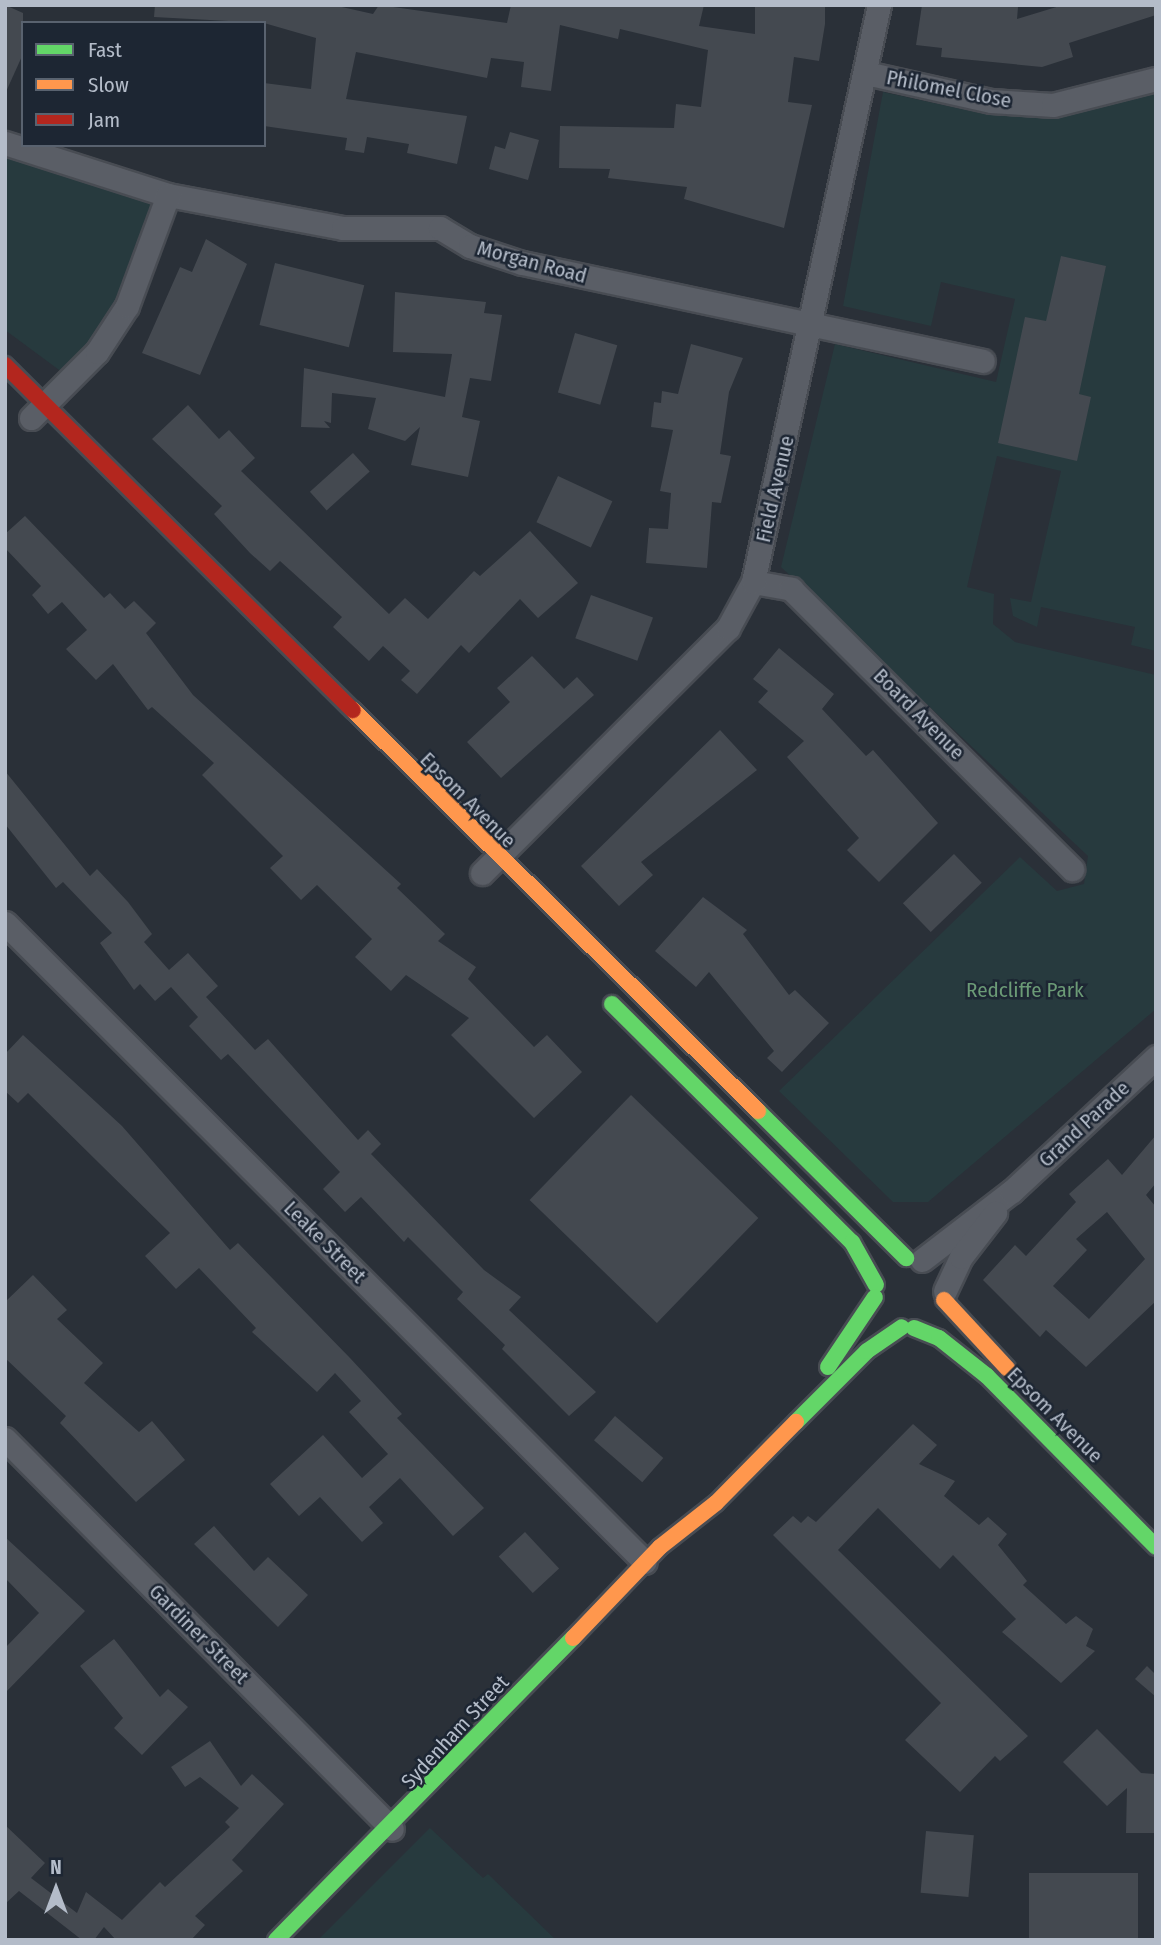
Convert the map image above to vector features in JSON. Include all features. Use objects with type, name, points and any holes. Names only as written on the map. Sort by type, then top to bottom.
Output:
[{"type":"street","name":"Field Avenue","points":[[485,870],[728,628],[753,582],[879,5]]},
{"type":"street","name":"Philomel Close","points":[[866,73],[991,101],[1053,105],[1156,79]]},
{"type":"street","name":"Morgan Road","points":[[5,143],[168,195],[344,228],[440,228],[470,246],[522,263],[811,322],[983,361]]},
{"type":"street","points":[[39,417],[97,352],[127,306],[168,195]]},
{"type":"street","name":"Epsom Avenue","points":[[5,365],[39,417]]},
{"type":"street","name":"Epsom Avenue","points":[[5,392],[39,417],[485,870],[914,1259]]},
{"type":"street","name":"Board Avenue","points":[[753,582],[791,589],[1072,869]]},
{"type":"street","name":"Leake Street","points":[[5,923],[653,1554]]},
{"type":"street","points":[[600,991],[852,1242],[884,1316],[908,1327],[936,1316],[945,1296],[935,1269],[914,1259],[887,1267],[875,1291]]},
{"type":"street","name":"Grand Parade","points":[[914,1259],[1012,1191],[1156,1057]]},
{"type":"street","name":"Grand Parade","points":[[945,1296],[961,1257],[1012,1191]]},
{"type":"street","name":"Sydenham Street","points":[[276,1940],[392,1829],[653,1554],[703,1490],[839,1356],[875,1291]]},
{"type":"street","name":"Epsom Avenue","points":[[945,1296],[1021,1382]]},
{"type":"street","name":"Epsom Avenue","points":[[908,1327],[939,1338],[987,1376],[1156,1547]]},
{"type":"street","name":"Sydenham Street","points":[[653,1554],[716,1503],[867,1350],[908,1327]]},
{"type":"street","name":"Gardiner Street","points":[[5,1439],[392,1829]]},
{"type":"green space","name":"Redcliffe Park","points":[[1150,90],[1156,94],[1156,651],[1131,645],[1135,627],[1041,607],[1037,627],[1013,616],[1010,598],[1031,602],[1061,471],[997,456],[967,587],[994,594],[993,624],[1015,642],[1156,675],[1156,1009],[928,1202],[893,1202],[779,1091],[1020,857],[1057,891],[1084,884],[1088,856],[781,567],[835,344],[996,382],[1015,299],[941,282],[931,326],[843,306],[883,92],[985,114],[1076,112]]},
{"type":"green space","points":[[5,143],[168,195],[145,267],[70,378],[5,330]]},
{"type":"green space","points":[[430,1828],[483,1878],[488,1874],[556,1940],[318,1940]]},
{"type":"building","points":[[5,5],[23,13],[23,21],[21,58],[5,94]]},
{"type":"building","points":[[155,5],[333,5],[373,14],[379,5],[507,23],[511,5],[704,5],[699,26],[755,34],[755,5],[825,5],[819,61],[794,57],[788,102],[812,105],[784,228],[684,199],[687,187],[608,178],[610,169],[559,168],[560,126],[674,128],[676,104],[701,107],[708,50],[620,29],[618,39],[560,25],[551,91],[521,87],[524,62],[491,58],[487,78],[356,52],[346,99],[467,116],[457,164],[407,153],[409,144],[367,137],[364,153],[345,150],[347,138],[266,126],[266,83],[311,89],[316,38],[266,24],[266,21],[154,17]]},
{"type":"building","points":[[922,5],[1018,7],[1017,19],[1063,5],[1156,5],[1156,15],[1069,43],[1073,57],[1042,67],[941,57],[942,48],[916,45]]},
{"type":"building","points":[[510,132],[539,140],[528,180],[489,169],[495,146],[505,149]]},
{"type":"building","points":[[206,239],[247,264],[200,375],[142,353],[180,267],[192,272]]},
{"type":"building","points":[[1061,256],[1106,266],[1079,394],[1091,397],[1077,461],[998,443],[1025,317],[1046,321]]},
{"type":"building","points":[[275,263],[364,285],[349,347],[260,325]]},
{"type":"building","points":[[395,292],[486,302],[484,313],[502,315],[491,381],[470,378],[462,417],[480,421],[468,477],[411,465],[420,427],[405,441],[368,429],[376,398],[332,393],[331,423],[324,421],[330,428],[301,427],[304,368],[445,397],[452,354],[393,352]]},
{"type":"building","points":[[575,333],[617,345],[600,405],[558,393]]},
{"type":"building","points":[[691,344],[743,358],[729,392],[720,454],[731,456],[721,503],[712,502],[707,568],[646,563],[649,528],[668,529],[671,493],[660,491],[673,430],[651,427],[654,402],[661,403],[662,391],[678,394]]},
{"type":"building","points":[[188,405],[219,439],[229,430],[255,458],[241,471],[389,614],[405,598],[428,619],[474,571],[480,576],[530,531],[578,583],[538,618],[520,599],[469,653],[461,645],[417,694],[401,680],[410,671],[383,646],[369,661],[333,627],[342,617],[280,561],[270,571],[250,553],[214,514],[222,506],[152,439]]},
{"type":"building","points":[[353,453],[370,472],[327,510],[310,492]]},
{"type":"building","points":[[558,476],[612,501],[591,548],[536,522]]},
{"type":"building","points":[[25,516],[104,598],[110,593],[125,609],[134,601],[156,623],[146,633],[193,695],[401,884],[397,888],[445,934],[438,941],[476,967],[468,979],[534,1047],[547,1035],[582,1072],[534,1118],[451,1035],[469,1018],[406,975],[391,991],[355,957],[372,939],[317,885],[301,900],[270,868],[283,856],[202,775],[214,763],[152,707],[148,710],[113,664],[96,680],[66,649],[87,630],[62,602],[48,614],[32,595],[41,586],[5,548],[5,534]]},
{"type":"building","points":[[591,595],[653,618],[637,661],[575,638]]},
{"type":"building","points":[[779,648],[834,694],[822,709],[866,756],[873,750],[938,823],[879,882],[847,850],[859,838],[787,757],[804,741],[758,702],[768,691],[753,679]]},
{"type":"building","points":[[532,656],[564,689],[577,677],[594,695],[501,778],[467,742],[510,702],[497,688]]},
{"type":"building","points":[[720,730],[757,770],[641,862],[653,875],[619,906],[581,866]]},
{"type":"building","points":[[5,771],[90,876],[97,869],[128,902],[152,934],[144,942],[169,970],[188,953],[218,986],[206,997],[255,1050],[268,1039],[358,1140],[368,1130],[381,1144],[371,1154],[484,1270],[521,1297],[509,1310],[596,1392],[569,1416],[502,1349],[505,1345],[457,1299],[463,1292],[408,1237],[404,1242],[361,1197],[345,1212],[323,1189],[340,1172],[228,1054],[221,1060],[189,1026],[198,1017],[171,987],[155,1001],[140,984],[134,990],[100,943],[112,933],[63,882],[56,888],[5,824]]},
{"type":"building","points":[[954,854],[982,883],[931,932],[903,903]]},
{"type":"building","points":[[703,897],[747,930],[743,934],[789,995],[795,990],[829,1023],[782,1072],[767,1058],[774,1051],[709,972],[696,987],[655,951]]},
{"type":"building","points":[[23,1035],[122,1126],[230,1250],[238,1243],[402,1414],[397,1418],[484,1508],[453,1536],[400,1478],[369,1507],[383,1523],[362,1542],[320,1497],[299,1516],[270,1484],[323,1435],[362,1478],[388,1454],[349,1412],[361,1401],[335,1373],[317,1392],[252,1332],[256,1328],[199,1268],[176,1289],[145,1256],[170,1233],[28,1093],[18,1103],[5,1091],[5,1054]]},
{"type":"building","points":[[631,1095],[758,1218],[657,1323],[530,1200]]},
{"type":"building","points":[[1156,1135],[1156,1183],[1146,1195],[1156,1207],[1156,1301],[1086,1367],[1046,1330],[1040,1337],[983,1280],[1015,1245],[1026,1256],[1076,1202],[1069,1194],[1108,1159],[1122,1175]],"holes":[[[1107,1212],[1145,1259],[1089,1319],[1053,1286],[1087,1250],[1076,1239]]]},
{"type":"building","points":[[33,1275],[67,1310],[57,1319],[103,1363],[84,1383],[139,1432],[152,1421],[185,1460],[136,1502],[60,1423],[66,1416],[5,1358],[5,1302]]},
{"type":"building","points":[[615,1416],[663,1458],[642,1482],[594,1440]]},
{"type":"building","points":[[913,1424],[937,1445],[919,1464],[955,1481],[944,1496],[979,1525],[988,1517],[1007,1534],[998,1545],[1027,1581],[1023,1585],[1066,1624],[1076,1616],[1093,1629],[1086,1646],[1095,1651],[1061,1683],[1002,1632],[1016,1619],[953,1555],[940,1569],[878,1508],[838,1550],[1028,1736],[1000,1761],[995,1756],[960,1792],[905,1740],[941,1703],[773,1535],[793,1516],[801,1523],[808,1516],[816,1522]]},
{"type":"building","points":[[214,1526],[254,1571],[268,1557],[308,1595],[278,1627],[194,1544]]},
{"type":"building","points":[[525,1532],[559,1569],[533,1593],[499,1557]]},
{"type":"building","points":[[5,1537],[85,1611],[5,1693],[5,1648],[39,1613],[5,1578]]},
{"type":"building","points":[[114,1639],[160,1697],[168,1689],[188,1707],[142,1755],[114,1728],[123,1718],[80,1666]]},
{"type":"building","points":[[1147,1666],[1156,1675],[1156,1697],[1135,1679]]},
{"type":"building","points":[[1097,1729],[1141,1773],[1155,1774],[1156,1833],[1126,1833],[1127,1788],[1107,1806],[1063,1762]]},
{"type":"building","points":[[210,1741],[241,1786],[252,1774],[284,1804],[232,1860],[243,1871],[195,1916],[205,1925],[191,1940],[116,1940],[104,1927],[94,1940],[82,1940],[19,1891],[5,1904],[5,1825],[45,1863],[31,1878],[77,1913],[86,1892],[122,1920],[160,1882],[165,1887],[230,1827],[225,1822],[239,1808],[200,1777],[185,1787],[171,1767]]},
{"type":"building","points":[[926,1831],[974,1835],[968,1897],[921,1893]]},
{"type":"building","points":[[1029,1873],[1138,1873],[1138,1940],[1029,1940]]},
{"type":"traffic: fast","points":[[612,1004],[852,1242],[876,1285]]},
{"type":"traffic: fast","points":[[758,1111],[906,1258]]},
{"type":"traffic: fast","points":[[828,1367],[875,1297]]},
{"type":"traffic: fast","points":[[796,1422],[867,1351],[902,1327]]},
{"type":"traffic: fast","points":[[914,1328],[939,1338],[987,1376],[1156,1547]]},
{"type":"traffic: fast","points":[[276,1940],[573,1638]]},
{"type":"traffic: slow","points":[[353,710],[758,1111]]},
{"type":"traffic: slow","points":[[944,1300],[1007,1368]]},
{"type":"traffic: slow","points":[[573,1638],[660,1547],[716,1503],[796,1422]]},
{"type":"traffic: jam","points":[[5,365],[353,710]]}]
